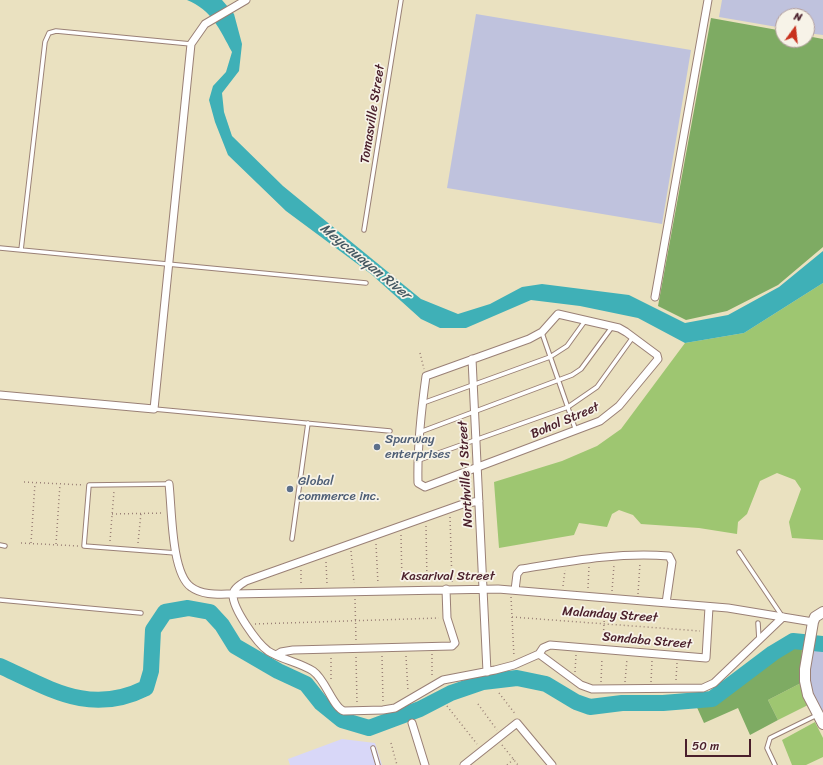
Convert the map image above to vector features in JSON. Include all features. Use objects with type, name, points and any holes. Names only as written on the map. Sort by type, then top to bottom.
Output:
[{"type":"main road","points":[[823,612],[815,617],[812,626],[805,669],[806,688],[823,724]]},
{"type":"street","points":[[0,395],[154,409],[191,44],[205,24],[246,0]]},
{"type":"street","points":[[655,297],[708,0]]},
{"type":"street","points":[[418,460],[422,403],[426,376],[529,339],[542,332],[558,314],[612,327],[626,332],[634,337]]},
{"type":"street","name":"Bohol Street","points":[[418,460],[418,483],[425,487],[576,432],[609,416],[658,359],[657,355],[634,337]]},
{"type":"street","name":"Northville 1 Street","points":[[472,359],[487,672]]},
{"type":"street","name":"Kasarival Street","points":[[170,484],[176,553],[182,575],[186,583],[192,588],[204,593],[233,594],[484,588],[709,607],[783,617],[812,626]]},
{"type":"street","points":[[479,501],[450,509],[246,581],[235,589],[233,594],[238,608],[259,642],[276,655],[313,671],[320,678],[339,710],[357,711],[396,708],[433,686],[451,678],[487,672],[514,665],[539,654],[586,687],[600,689],[703,688],[710,685],[783,617]]},
{"type":"street","points":[[513,590],[518,571],[614,555],[640,554],[669,556],[672,562],[666,603]]},
{"type":"street","points":[[276,655],[286,650],[454,645],[455,643],[447,618],[449,588]]},
{"type":"street","name":"Sandaba Street","points":[[539,654],[546,646],[706,658],[709,607]]},
{"type":"street","points":[[412,723],[425,765]]},
{"type":"street","points":[[464,765],[517,723],[552,765]]},
{"type":"lane","name":"Tomasville Street","points":[[364,230],[401,0]]},
{"type":"lane","points":[[21,250],[44,50],[49,33],[56,31],[191,44]]},
{"type":"lane","points":[[0,248],[366,282]]},
{"type":"lane","points":[[422,403],[474,386],[550,357],[567,346],[585,321]]},
{"type":"lane","points":[[420,432],[559,381],[580,369],[612,327]]},
{"type":"lane","points":[[542,332],[576,432]]},
{"type":"lane","points":[[418,460],[568,407],[597,387],[634,337]]},
{"type":"lane","points":[[154,409],[390,432]]},
{"type":"lane","points":[[292,538],[308,423]]},
{"type":"lane","points":[[170,484],[114,486],[89,485],[84,546],[176,553]]},
{"type":"lane","points":[[0,545],[5,546]]},
{"type":"lane","points":[[739,552],[783,617]]},
{"type":"lane","points":[[0,600],[141,613]]},
{"type":"lane","points":[[758,624],[759,640]]},
{"type":"lane","points":[[775,765],[767,748],[770,738],[818,715]]},
{"type":"lane","points":[[373,748],[378,765]]},
{"type":"path","points":[[420,353],[426,376]]},
{"type":"path","points":[[24,482],[89,485]]},
{"type":"path","points":[[31,543],[35,483]]},
{"type":"path","points":[[56,545],[60,484]]},
{"type":"path","points":[[110,547],[114,486]]},
{"type":"path","points":[[449,588],[450,509]]},
{"type":"path","points":[[138,550],[141,513]]},
{"type":"path","points":[[112,514],[172,513]]},
{"type":"path","points":[[426,518],[428,589]]},
{"type":"path","points":[[401,527],[402,590]]},
{"type":"path","points":[[376,536],[378,590]]},
{"type":"path","points":[[21,543],[84,546]]},
{"type":"path","points":[[351,545],[355,591],[357,711]]},
{"type":"path","points":[[326,554],[327,591]]},
{"type":"path","points":[[638,601],[640,554]]},
{"type":"path","points":[[600,689],[604,624],[609,598],[614,555]]},
{"type":"path","points":[[588,597],[590,558]]},
{"type":"path","points":[[301,562],[301,592]]},
{"type":"path","points":[[563,594],[565,562]]},
{"type":"path","points":[[513,590],[512,616],[514,665]]},
{"type":"path","name":"Malanday Street","points":[[512,616],[707,632]]},
{"type":"path","points":[[247,624],[447,618]]},
{"type":"path","points":[[431,646],[433,686]]},
{"type":"path","points":[[406,647],[408,702]]},
{"type":"path","points":[[382,648],[383,710]]},
{"type":"path","points":[[574,680],[577,648]]},
{"type":"path","points":[[330,693],[331,649]]},
{"type":"path","points":[[625,689],[627,652]]},
{"type":"path","points":[[650,688],[652,654]]},
{"type":"path","points":[[675,688],[678,656]]},
{"type":"path","points":[[499,693],[516,714],[517,723]]},
{"type":"path","points":[[478,704],[518,765]]},
{"type":"path","points":[[447,706],[483,751]]},
{"type":"path","points":[[391,743],[397,765]]},
{"type":"path","points":[[507,765],[514,760]]},
{"type":"shaded area","points":[[722,0],[823,0],[823,35],[815,34],[815,8],[775,8],[775,27],[719,17]]},
{"type":"shaded area","points":[[476,14],[691,50],[662,224],[447,188]]},
{"type":"shaded area","points":[[814,647],[823,647],[823,717],[812,695],[809,670]]},
{"type":"shaded area","points":[[342,739],[375,743],[382,765],[290,765],[288,759]]},
{"type":"green space","points":[[711,18],[775,30],[775,48],[815,48],[815,38],[823,39],[823,247],[778,285],[727,311],[686,320],[658,306]]},
{"type":"green space","points":[[823,283],[823,540],[792,538],[789,522],[801,489],[795,480],[777,473],[760,481],[747,514],[738,522],[737,534],[699,528],[641,524],[633,515],[619,510],[612,514],[607,527],[579,523],[574,535],[499,548],[494,482],[562,461],[597,446],[621,429],[685,343],[744,333]]},
{"type":"green space","points":[[794,645],[802,646],[801,683],[768,700],[778,720],[750,735],[738,708],[704,723],[695,703],[713,702],[774,656]]},
{"type":"green space","points":[[801,683],[808,705],[778,720],[768,700]]},
{"type":"green space","points":[[815,722],[823,738],[823,757],[806,765],[792,765],[782,740]]},
{"type":"water","name":"Meycauayan River","points":[[187,0],[222,0],[234,14],[242,44],[239,71],[222,93],[224,112],[232,136],[283,186],[421,299],[458,314],[490,304],[522,287],[542,284],[629,295],[685,323],[728,315],[779,287],[823,251],[823,283],[744,333],[685,343],[638,318],[580,306],[531,300],[466,328],[440,328],[421,319],[371,274],[286,211],[228,155],[215,122],[209,100],[213,86],[226,72],[232,52],[209,15],[196,4]]},
{"type":"waterway","points":[[0,666],[36,683],[71,696],[107,700],[126,696],[146,688],[151,671],[153,630],[165,612],[188,608],[210,612],[222,625],[235,646],[278,671],[306,684],[321,703],[342,720],[369,728],[420,709],[451,693],[483,682],[517,678],[546,684],[576,702],[590,707],[622,703],[663,703],[712,699],[773,653],[793,641],[823,644]]},
{"type":"place","name":"Spurway enterprises","points":[[377,447]]},
{"type":"place","name":"Global commerce inc.","points":[[290,489]]}]
